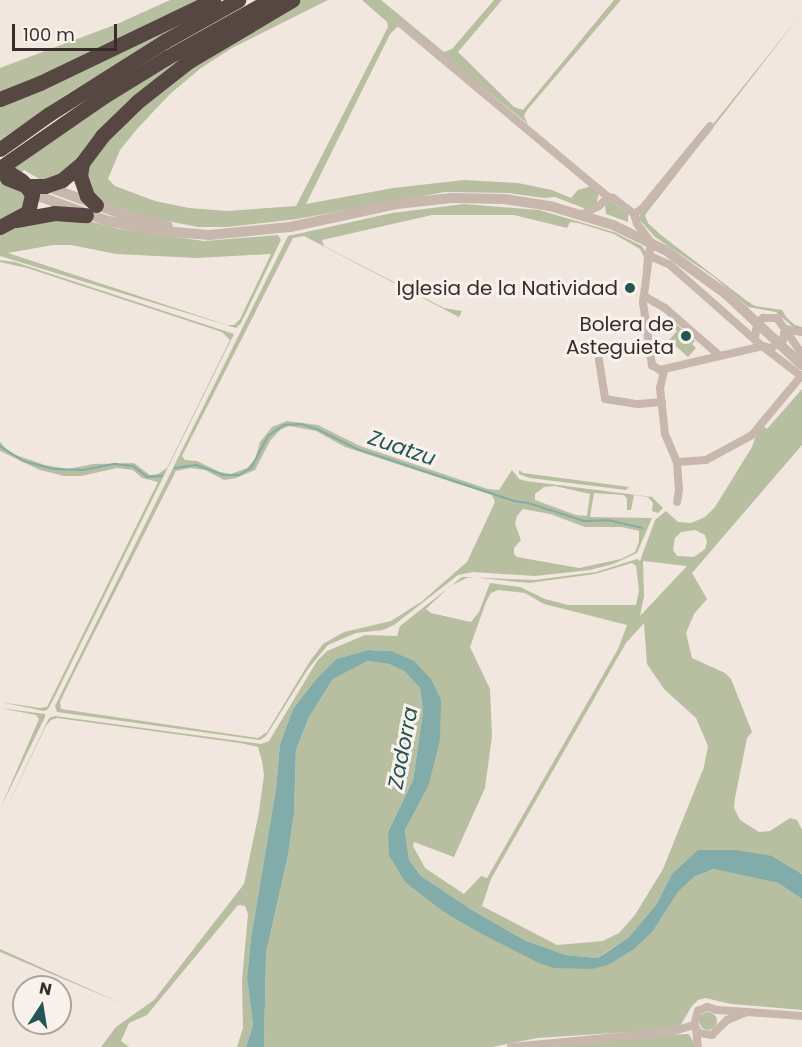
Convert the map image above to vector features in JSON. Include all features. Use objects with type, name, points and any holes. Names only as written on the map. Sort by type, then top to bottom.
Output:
[{"type":"highway","points":[[0,99],[40,83],[213,0]]},
{"type":"highway","points":[[0,149],[49,114],[165,41],[238,0]]},
{"type":"highway","points":[[26,184],[0,168],[122,85],[270,0]]},
{"type":"highway","points":[[0,176],[26,184],[62,180],[82,163],[107,130],[162,81],[213,45],[292,0]]},
{"type":"highway","points":[[16,220],[54,213],[91,210],[80,176],[82,163]]},
{"type":"highway","points":[[0,227],[28,212],[26,184]]},
{"type":"street","points":[[402,24],[608,197],[634,216],[651,242],[644,296],[652,365],[664,371],[762,346],[771,348],[780,345],[785,329]]},
{"type":"street","points":[[627,231],[634,216],[710,126]]},
{"type":"street","points":[[26,184],[91,210],[182,229],[240,233],[290,227],[397,204],[452,198],[522,201],[583,214],[651,242],[713,284],[780,345],[802,372]]},
{"type":"street","points":[[583,214],[599,206],[608,197]]},
{"type":"street","points":[[599,206],[605,222]]},
{"type":"street","points":[[650,256],[670,264],[762,346],[802,372]]},
{"type":"street","points":[[644,296],[665,308],[720,357]]},
{"type":"street","points":[[757,323],[770,317],[777,318],[802,354]]},
{"type":"street","points":[[755,338],[757,323]]},
{"type":"street","points":[[785,329],[802,332]]},
{"type":"street","points":[[599,360],[605,399],[638,404],[662,402]]},
{"type":"street","points":[[664,371],[660,388],[665,434],[677,462],[679,490],[677,502]]},
{"type":"street","points":[[677,462],[706,460],[752,435],[802,372]]},
{"type":"street","points":[[698,1047],[695,1027],[698,1011],[707,1007],[717,1010],[802,1016]]},
{"type":"street","points":[[717,1010],[722,1017],[722,1026]]},
{"type":"street","points":[[703,1047],[727,1020],[747,1012]]},
{"type":"street","points":[[695,1027],[703,1035],[712,1035]]},
{"type":"street","points":[[511,1047],[670,1032],[695,1027]]},
{"type":"green space","points":[[170,0],[201,0],[0,95],[0,68],[117,24]]},
{"type":"green space","points":[[301,0],[328,0],[232,48],[201,68],[170,94],[137,129],[120,150],[108,179],[115,186],[155,201],[189,208],[227,211],[296,206],[388,27],[387,22],[362,0],[381,0],[444,52],[452,49],[494,0],[502,0],[458,52],[514,107],[523,110],[614,0],[621,0],[527,110],[524,116],[528,124],[402,22],[390,34],[306,204],[393,188],[464,180],[518,183],[552,190],[571,198],[578,190],[591,186],[599,192],[596,206],[586,209],[555,197],[544,198],[508,193],[445,192],[297,219],[228,227],[198,227],[143,216],[104,203],[89,190],[86,165],[91,156],[154,94],[224,43]]},
{"type":"green space","points":[[203,12],[67,94],[0,140],[0,102]]},
{"type":"green space","points":[[802,13],[645,215],[648,223],[661,235],[747,301],[755,306],[782,310],[795,325],[802,327],[802,331],[794,328],[776,312],[748,307],[714,277],[655,237],[638,218]]},
{"type":"green space","points":[[191,51],[63,174],[43,181],[24,170],[9,187],[27,195],[25,208],[0,222],[0,176],[97,109]]},
{"type":"green space","points":[[610,201],[628,214],[628,222],[606,214],[605,205]]},
{"type":"green space","points":[[464,204],[539,210],[614,232],[642,246],[646,252],[644,269],[640,272],[643,269],[644,257],[640,249],[614,234],[578,223],[570,222],[567,228],[514,215],[432,215],[322,240],[324,246],[444,308],[462,311],[459,317],[304,236],[293,238],[182,456],[185,460],[197,461],[220,472],[231,474],[247,468],[255,459],[260,442],[272,427],[287,421],[318,425],[360,446],[488,489],[499,490],[512,470],[519,479],[526,481],[652,497],[663,508],[658,513],[652,511],[653,503],[648,497],[634,495],[631,510],[627,510],[627,499],[624,495],[594,493],[590,517],[652,518],[637,553],[613,564],[590,570],[535,576],[473,572],[458,575],[394,625],[383,630],[356,633],[328,645],[308,669],[266,736],[260,740],[57,712],[55,706],[288,236],[392,213]],"holes":[[[289,426],[316,431],[345,447],[492,495],[495,502],[467,562],[421,602],[391,621],[344,632],[323,644],[310,661],[267,732],[258,738],[61,709],[60,702],[73,675],[176,471],[190,468],[205,470],[224,480],[236,478],[255,470],[270,441],[280,430]],[[555,486],[590,494],[587,516],[576,515],[535,500],[535,494],[544,487]],[[523,509],[550,514],[585,527],[622,527],[639,531],[639,542],[635,552],[621,559],[579,568],[517,557],[514,554],[514,548],[521,540],[515,524],[517,516]]]},
{"type":"green space","points":[[59,218],[86,220],[119,229],[204,241],[278,235],[281,240],[241,323],[236,328],[0,256],[0,232],[30,223]],"holes":[[[53,245],[71,245],[116,254],[197,258],[271,254],[240,319],[234,325],[227,325],[8,253]]]},
{"type":"green space","points":[[0,260],[15,262],[234,334],[53,700],[48,709],[44,711],[0,702],[47,707],[158,482],[142,478],[133,470],[117,468],[81,476],[64,476],[40,470],[0,451],[0,442],[10,453],[45,465],[68,469],[93,464],[134,463],[150,475],[158,474],[167,468],[230,340],[222,332],[27,268],[0,262]]},
{"type":"green space","points":[[673,321],[695,341],[692,344],[696,348],[688,357],[669,340],[677,331],[670,325]]},
{"type":"green space","points":[[802,389],[802,445],[692,573],[707,599],[694,614],[686,633],[692,658],[725,673],[731,679],[752,732],[747,738],[734,808],[740,820],[759,832],[770,831],[790,818],[797,820],[802,830],[802,874],[772,856],[672,874],[656,905],[629,937],[597,958],[566,955],[526,941],[472,910],[421,876],[409,860],[405,830],[428,787],[441,700],[391,651],[368,650],[336,659],[317,678],[293,709],[280,744],[276,788],[251,938],[247,978],[253,1025],[246,1047],[237,1047],[243,1028],[242,980],[248,914],[245,906],[238,905],[147,1015],[129,1023],[121,1041],[129,1047],[101,1047],[116,1027],[154,1000],[244,884],[259,812],[264,775],[262,761],[258,747],[240,743],[57,718],[51,720],[46,726],[0,821],[49,718],[55,716],[261,744],[269,741],[317,661],[327,651],[365,635],[397,636],[400,626],[447,589],[426,609],[431,613],[471,622],[479,612],[490,583],[520,587],[545,599],[568,605],[636,605],[639,590],[636,566],[632,563],[595,574],[529,583],[474,578],[534,580],[596,572],[637,559],[640,561],[655,520],[666,511],[678,522],[691,523],[705,517],[715,507],[752,447],[757,432],[763,426],[767,429]],"holes":[[[695,530],[705,535],[707,542],[705,549],[694,557],[677,556],[673,550],[675,538],[681,532]],[[643,561],[687,566],[640,616],[644,596]],[[498,590],[525,593],[544,604],[627,625],[618,649],[487,878],[481,876],[464,894],[425,868],[413,846],[414,842],[454,857],[485,788],[492,736],[490,689],[470,647],[491,593]],[[644,623],[647,664],[664,689],[696,718],[708,746],[704,767],[663,869],[635,915],[619,933],[603,941],[557,945],[482,906],[491,879],[626,643]]]},
{"type":"green space","points":[[519,470],[523,473],[629,487],[626,490],[530,478],[519,474]]},
{"type":"green space","points":[[462,577],[468,577],[452,585]]},
{"type":"green space","points":[[368,661],[389,664],[404,671],[420,688],[423,712],[413,780],[388,832],[444,912],[592,969],[653,931],[678,892],[694,877],[715,869],[778,883],[802,899],[802,1010],[731,1004],[705,998],[698,1000],[692,1006],[680,1026],[662,1030],[537,1038],[492,1047],[264,1047],[266,953],[288,855],[294,813],[296,750],[309,717],[333,679]]},
{"type":"green space","points":[[0,708],[45,714],[45,717],[0,809],[39,719],[36,715]]},
{"type":"green space","points":[[0,949],[58,975],[54,975],[0,952]]},
{"type":"green space","points":[[72,981],[125,1005],[72,983]]},
{"type":"green space","points":[[704,1012],[712,1012],[717,1017],[715,1028],[704,1030],[699,1025],[699,1017]]},
{"type":"green space","points":[[689,1034],[696,1047],[551,1047],[666,1035]]},
{"type":"water","points":[[368,650],[391,651],[414,661],[431,679],[441,700],[440,740],[428,787],[405,830],[409,860],[421,876],[472,910],[526,941],[566,955],[597,958],[629,937],[656,905],[672,874],[698,850],[736,850],[772,856],[802,874],[802,899],[778,883],[714,869],[694,877],[678,892],[653,931],[634,949],[608,965],[592,969],[554,968],[539,963],[482,934],[444,912],[405,882],[389,855],[388,832],[413,780],[423,712],[420,688],[404,671],[389,664],[368,661],[333,679],[309,717],[296,750],[294,813],[288,855],[266,953],[264,1047],[246,1047],[253,1025],[247,978],[251,938],[276,788],[280,744],[293,709],[317,678],[336,659]]},
{"type":"waterway","name":"Zuatzu","points":[[175,468],[196,465],[223,475],[239,475],[251,468],[268,436],[284,425],[301,424],[319,430],[357,449],[514,501],[528,503],[584,521],[608,520],[642,528]]},
{"type":"waterway","name":"Zuatzu","points":[[0,446],[23,461],[52,469],[83,470],[115,464],[133,466],[147,477],[162,476]]},
{"type":"place","name":"Iglesia de la Natividad","points":[[630,288]]},
{"type":"place","name":"Bolera de Asteguieta","points":[[686,336]]},
{"type":"water label","name":"Zadorra","points":[[403,748]]}]
